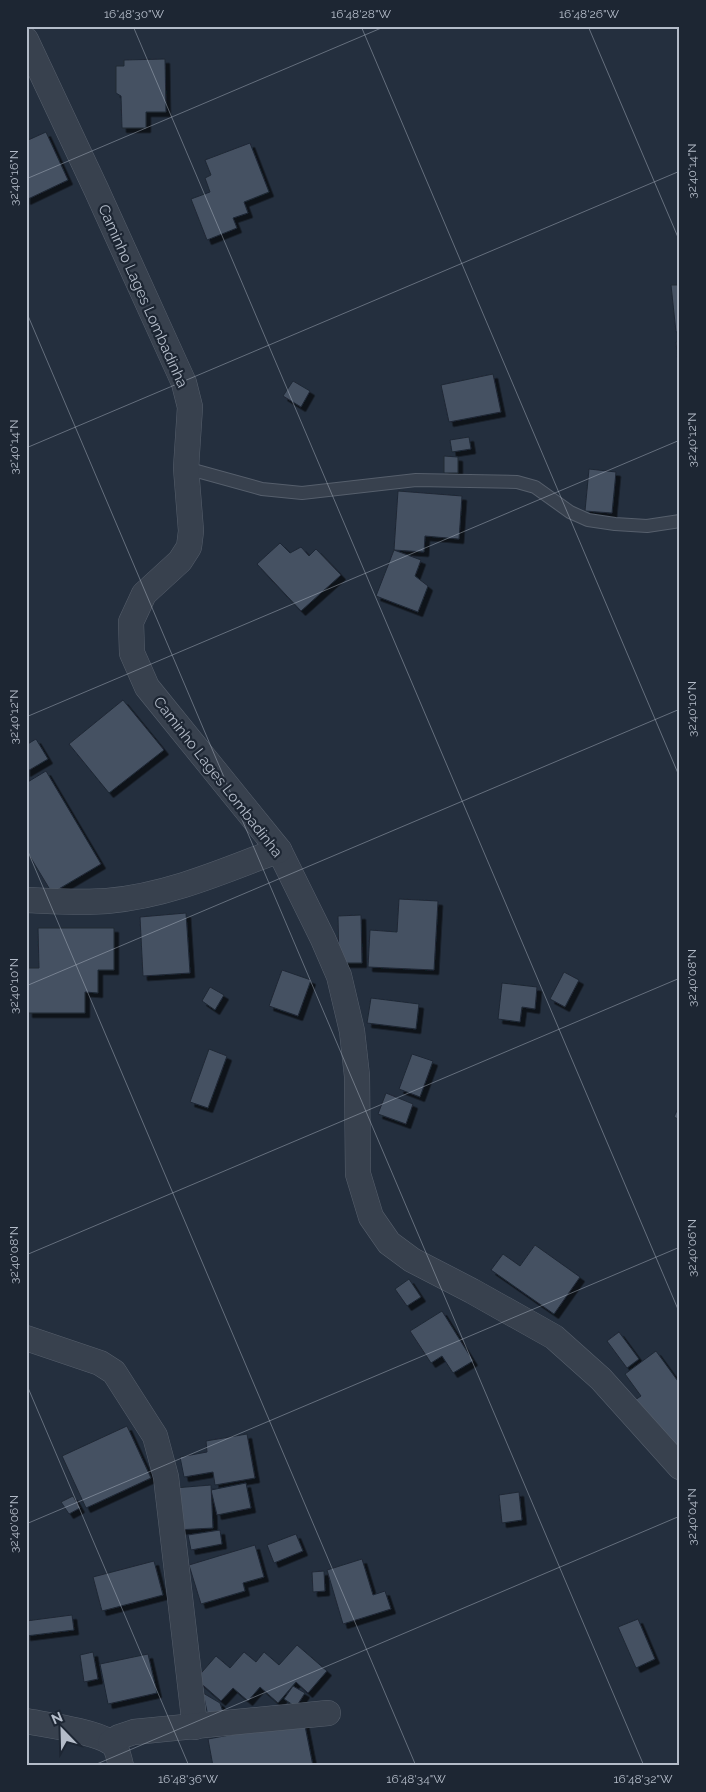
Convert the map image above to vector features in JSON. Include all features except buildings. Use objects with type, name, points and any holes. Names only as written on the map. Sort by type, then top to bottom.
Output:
[{"type":"street","name":"Caminho Lages Lombadinha","points":[[26,40],[184,383],[190,407],[186,468],[191,531],[189,547],[180,561],[144,594],[131,622],[132,653],[147,687],[279,850],[339,976],[352,1031],[357,1076],[358,1174],[371,1217],[389,1243],[412,1260],[554,1337],[601,1379],[680,1467]]},
{"type":"street","points":[[26,900],[107,901],[162,892],[216,875],[279,850]]},
{"type":"street","points":[[26,1338],[100,1364],[114,1372],[155,1436],[166,1476],[195,1727]]},
{"type":"street","points":[[111,1742],[134,1732],[328,1713]]},
{"type":"street","points":[[26,1721],[95,1735],[111,1742],[121,1766]]},
{"type":"lane","points":[[186,468],[262,489],[302,493],[416,480],[517,482],[535,487],[570,512],[588,520],[647,526],[680,521]]}]
